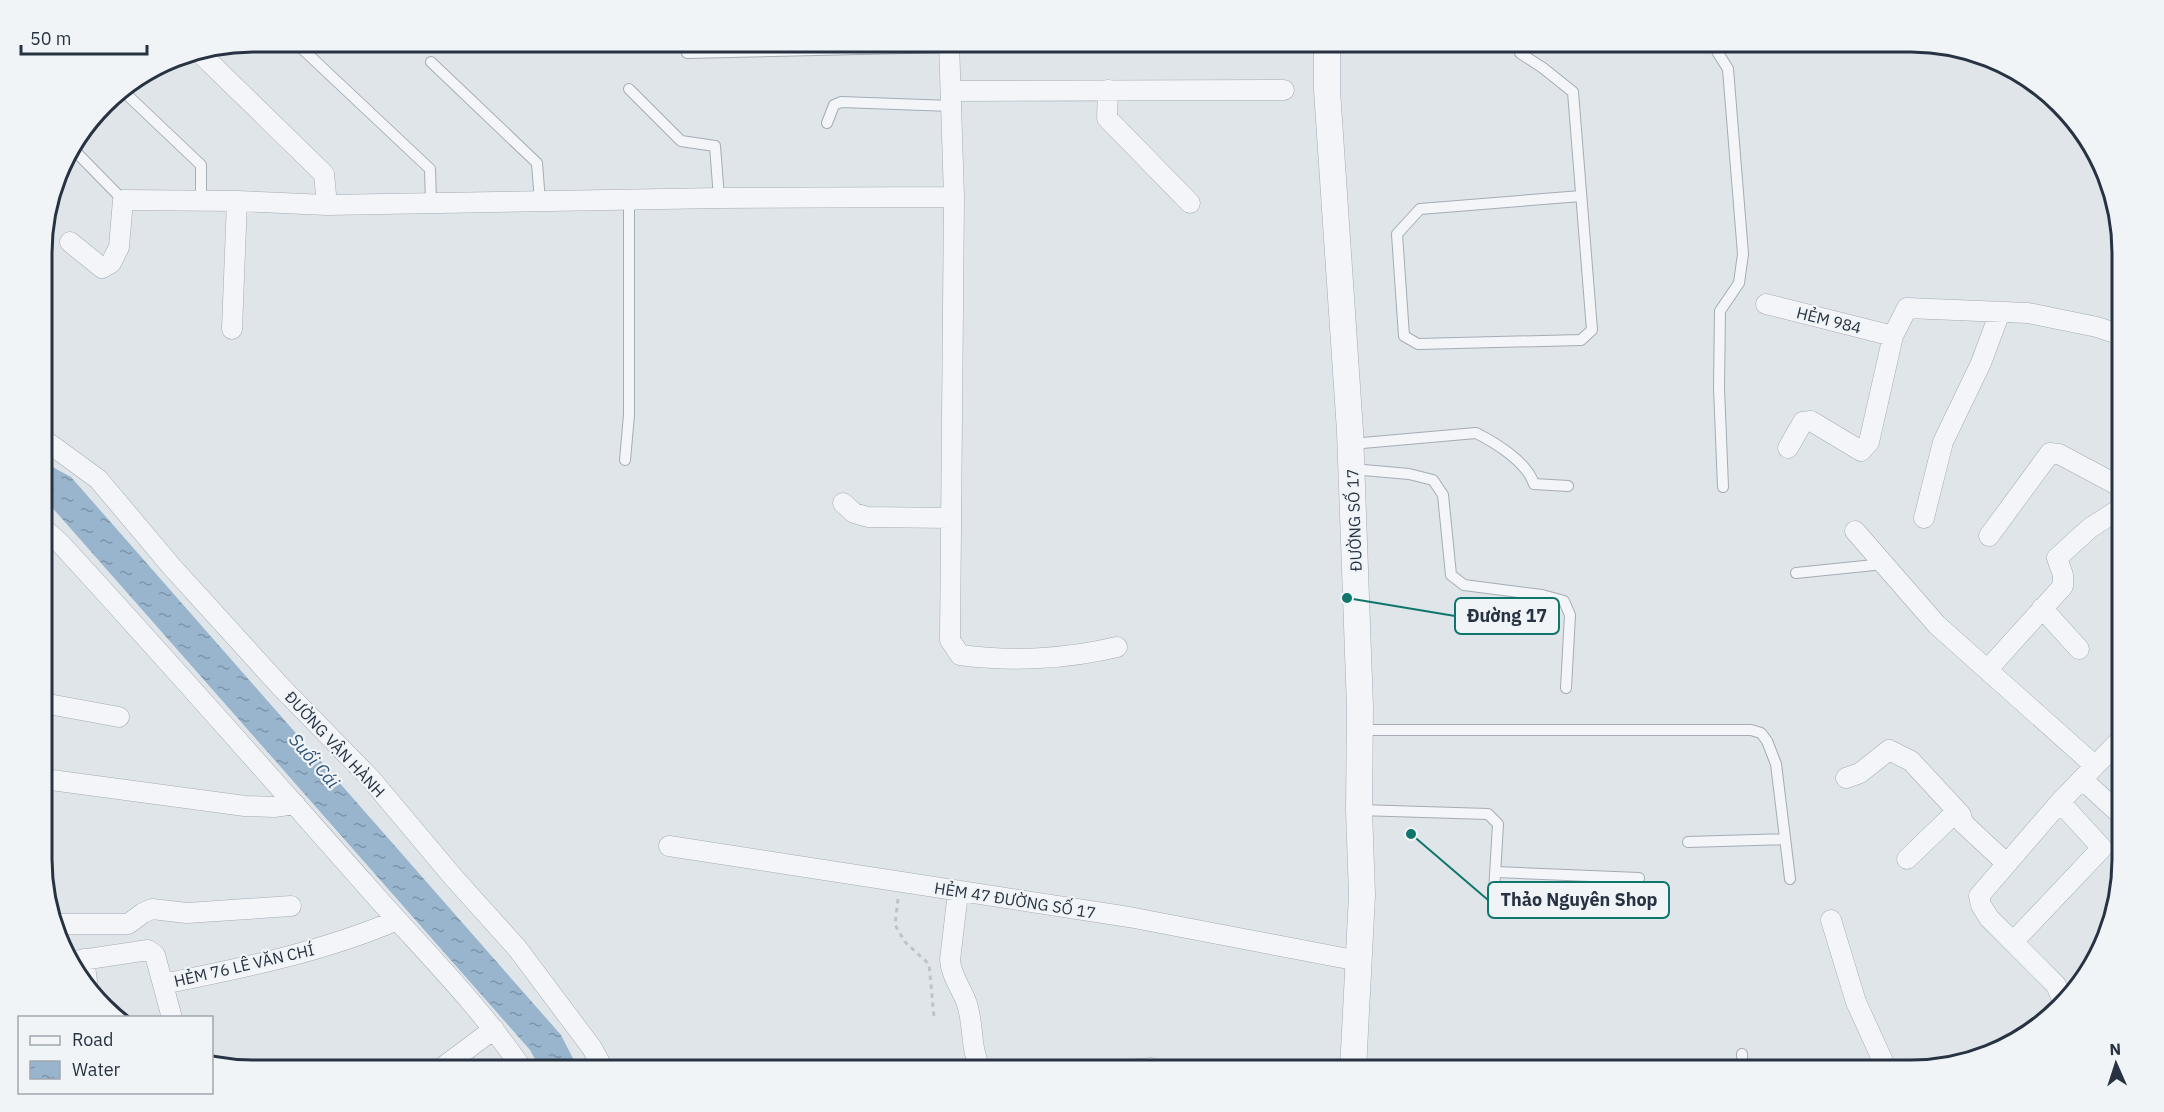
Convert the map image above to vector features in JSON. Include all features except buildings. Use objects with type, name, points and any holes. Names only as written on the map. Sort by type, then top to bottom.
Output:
[{"type":"street","name":"ĐƯỜNG SỐ 17","points":[[1327,52],[1327,90],[1352,457],[1362,895],[1354,1059]]},
{"type":"street","points":[[949,53],[954,197],[950,640],[960,656],[991,660],[1088,654],[1117,647]]},
{"type":"street","points":[[206,59],[324,174],[327,205]]},
{"type":"street","points":[[951,98],[1108,90],[1284,90]]},
{"type":"street","points":[[1108,90],[1107,118],[1190,203]]},
{"type":"street","points":[[70,242],[102,268],[111,263],[119,247],[123,200],[201,200],[327,205],[719,198],[954,197]]},
{"type":"street","points":[[231,330],[237,201]]},
{"type":"street","name":"HẺM 984","points":[[1766,304],[1893,336]]},
{"type":"street","points":[[1788,448],[1803,422],[1811,421],[1861,451],[1869,442],[1893,336],[1907,308],[2028,313],[2112,332]]},
{"type":"street","points":[[1924,518],[1943,442],[1981,363],[2000,312]]},
{"type":"street","name":"ĐƯỜNG VẬN HÀNH","points":[[53,447],[98,479],[172,567],[280,687],[370,778],[454,878],[517,948],[598,1060]]},
{"type":"street","points":[[1989,536],[2050,453],[2059,454],[2112,482]]},
{"type":"street","points":[[843,503],[854,513],[868,517],[951,518]]},
{"type":"street","points":[[1988,669],[2063,586],[2063,575],[2057,558],[2090,528],[2112,514]]},
{"type":"street","points":[[1856,531],[1937,625],[1988,669],[2088,772],[2112,803]]},
{"type":"street","points":[[53,538],[105,592],[295,804],[494,1029],[517,1060]]},
{"type":"street","points":[[2042,608],[2079,649]]},
{"type":"street","points":[[52,705],[119,717]]},
{"type":"street","points":[[2060,993],[2056,985],[1989,918],[1981,905],[1979,896],[2060,802],[2112,748]]},
{"type":"street","points":[[1846,778],[1860,773],[1889,750],[1911,761],[1961,815],[1963,823],[2006,863]]},
{"type":"street","points":[[52,780],[245,806],[274,807],[295,804]]},
{"type":"street","points":[[2013,942],[2102,848],[2060,802]]},
{"type":"street","points":[[1907,859],[1957,811]]},
{"type":"street","name":"HẺM 47 ĐƯỜNG SỐ 17","points":[[669,846],[1130,917],[1359,961]]},
{"type":"street","points":[[958,892],[951,970],[968,1006],[972,1042],[978,1060]]},
{"type":"street","points":[[63,924],[128,924],[152,909],[188,913],[291,906]]},
{"type":"street","name":"HẺM 76 LÊ VĂN CHÍ","points":[[80,960],[148,950],[155,955],[163,984],[238,969],[321,947],[397,920]]},
{"type":"street","points":[[1831,920],[1856,1002],[1882,1059]]},
{"type":"street","points":[[163,984],[172,1016]]},
{"type":"street","points":[[453,1060],[494,1029]]},
{"type":"lane","points":[[1520,52],[1573,92],[1592,330],[1581,340],[1418,344],[1404,336],[1396,234],[1420,209],[1581,196]]},
{"type":"lane","points":[[1718,52],[1728,69],[1743,254],[1739,283],[1720,311],[1719,388],[1723,487]]},
{"type":"lane","points":[[307,53],[430,169],[431,203]]},
{"type":"lane","points":[[687,53],[696,53]]},
{"type":"lane","points":[[431,62],[537,163],[540,202]]},
{"type":"lane","points":[[629,89],[681,141],[715,146],[719,198]]},
{"type":"lane","points":[[129,96],[201,165],[201,200]]},
{"type":"lane","points":[[827,123],[834,105],[841,102],[951,98]]},
{"type":"lane","points":[[78,154],[123,200]]},
{"type":"lane","points":[[625,460],[629,435],[629,200]]},
{"type":"lane","points":[[1352,457],[1476,433],[1494,442],[1531,472],[1534,483],[1568,486]]},
{"type":"lane","points":[[1352,457],[1433,480],[1443,495],[1450,575],[1464,585],[1542,595],[1564,601],[1570,615],[1566,688]]},
{"type":"lane","points":[[1796,573],[1885,564]]},
{"type":"lane","points":[[1359,730],[1751,730],[1761,733],[1773,754],[1790,879]]},
{"type":"lane","points":[[1359,810],[1488,814],[1498,824],[1493,909]]},
{"type":"lane","points":[[1688,842],[1785,839]]},
{"type":"lane","points":[[1496,872],[1639,878]]},
{"type":"lane","points":[[1742,1054],[1742,1059]]},
{"type":"path","points":[[900,883],[895,925],[905,942],[929,964],[934,1017]]},
{"type":"water","name":"Suối Cái","points":[[53,467],[71,477],[561,1035],[574,1060],[535,1060],[530,1050],[53,508]]},
{"type":"place","name":"Đường 17","points":[[1347,598]]},
{"type":"place","name":"Thảo Nguyên Shop","points":[[1411,834]]}]
